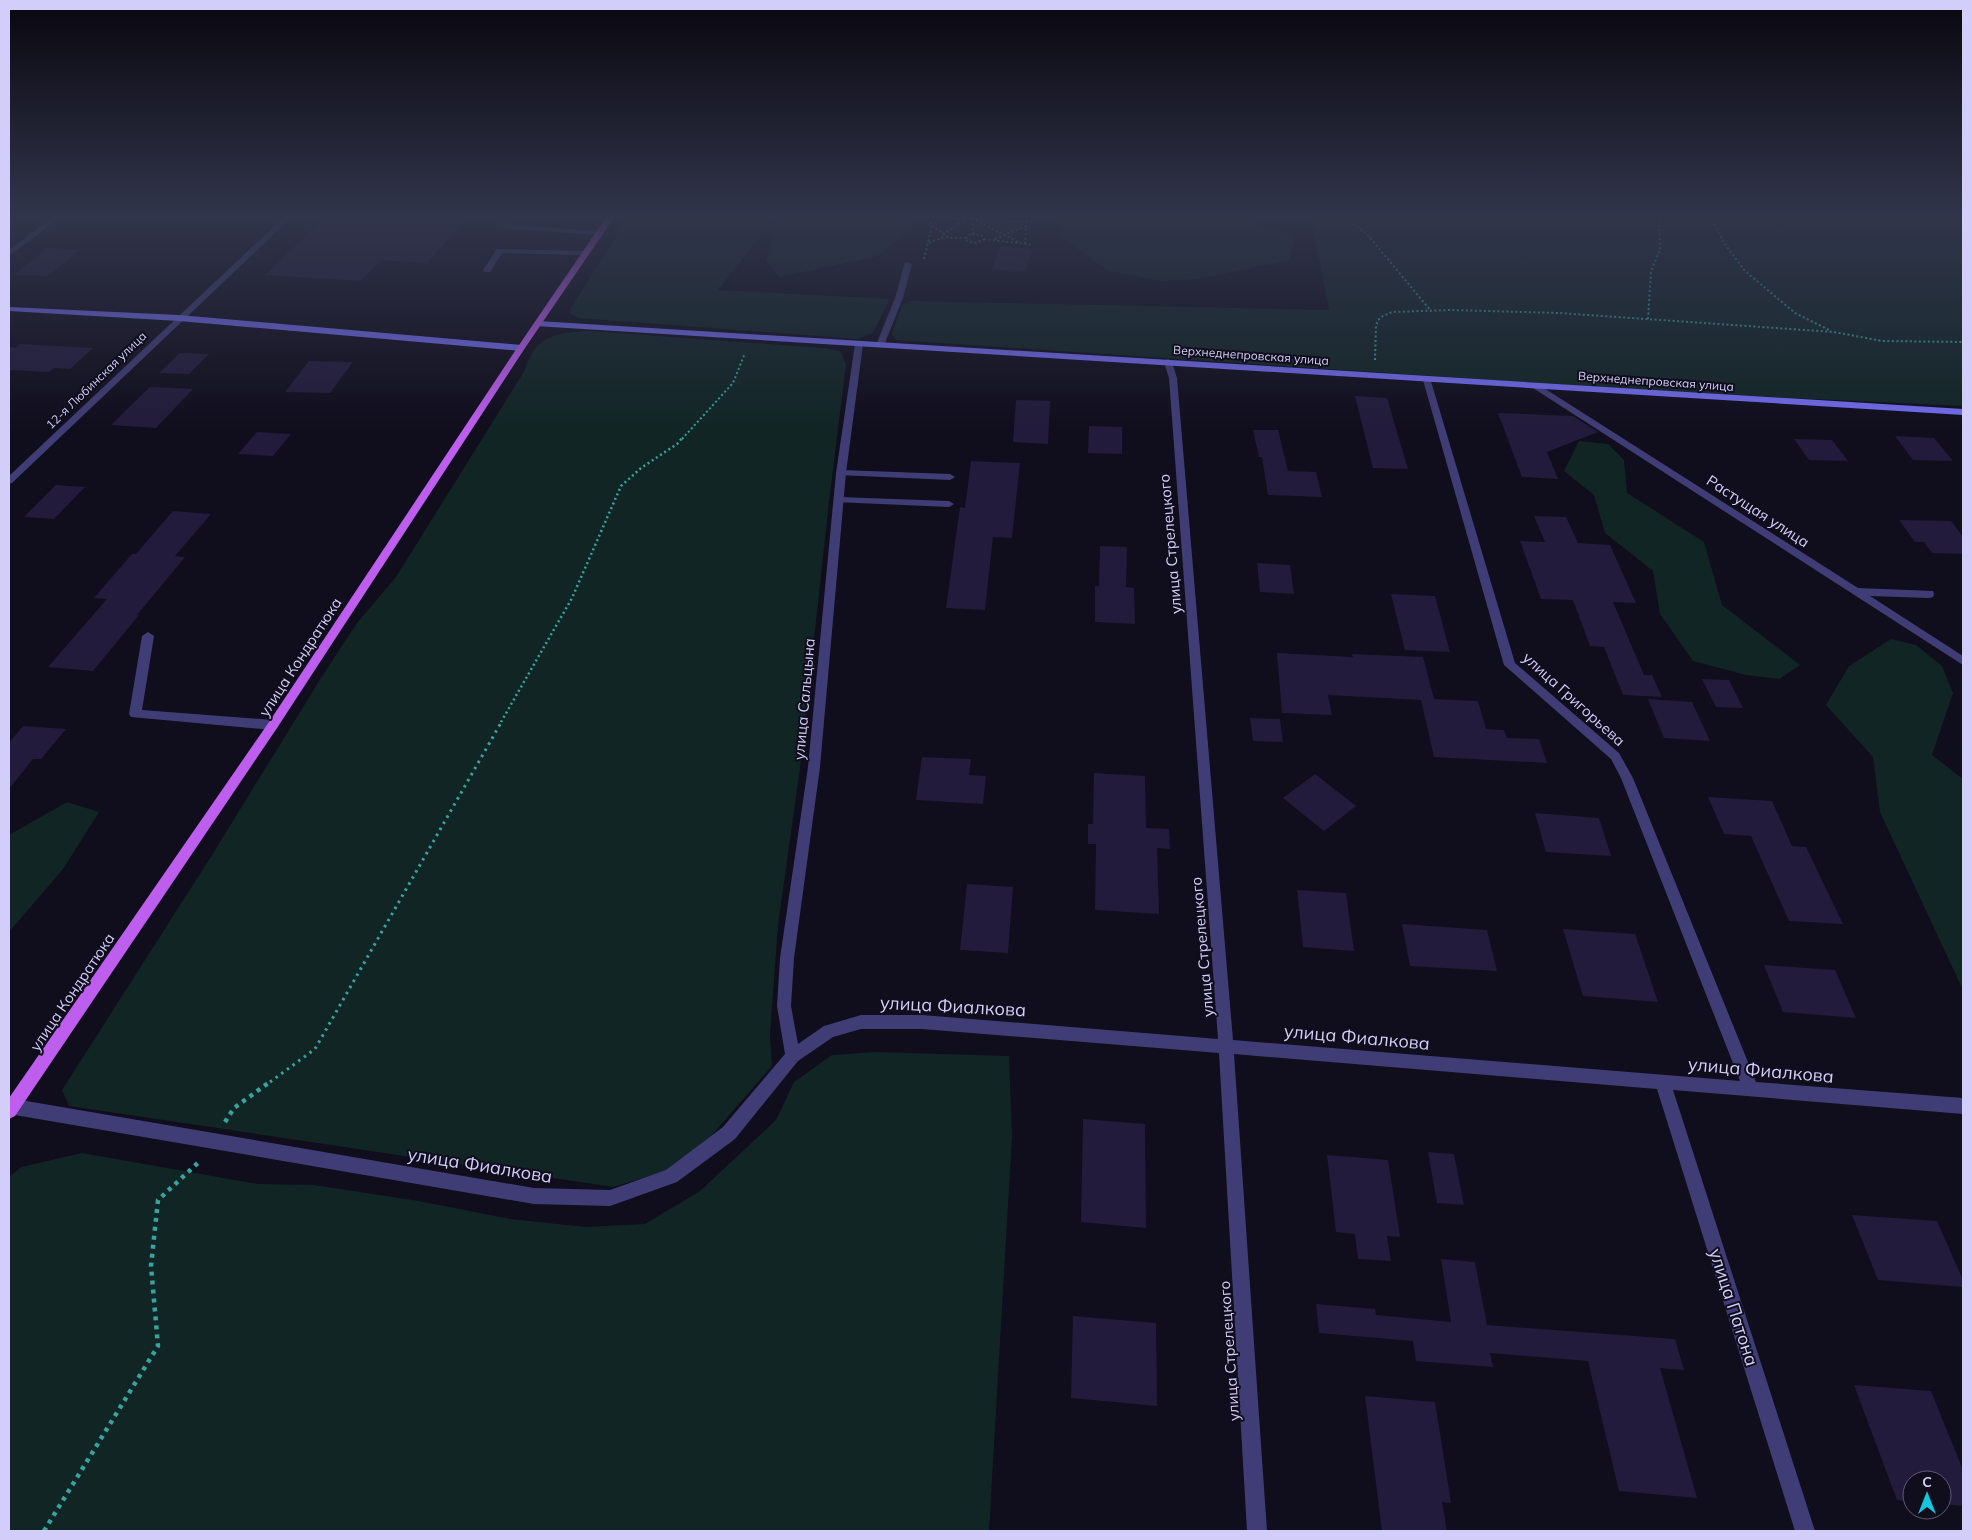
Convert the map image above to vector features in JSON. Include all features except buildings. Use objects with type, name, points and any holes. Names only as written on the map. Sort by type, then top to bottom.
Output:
[{"type":"main road","name":"улица Кондратюка","points":[[10,1108],[273,725],[562,288]]},
{"type":"street","name":"12-я Любинская улица","points":[[9,481],[212,288]]},
{"type":"street","points":[[880,345],[902,288]]},
{"type":"street","points":[[9,308],[180,318],[521,348]]},
{"type":"street","name":"Верхнеднепровская улица","points":[[538,324],[1963,412]]},
{"type":"street","name":"улица Сальцына","points":[[793,1056],[784,1006],[787,958],[814,767],[841,474],[859,344]]},
{"type":"street","name":"улица Стрелецкого","points":[[1168,362],[1173,378],[1226,1046],[1257,1531]]},
{"type":"street","name":"улица Григорьева","points":[[1427,380],[1510,665],[1615,756],[1627,778],[1751,1089]]},
{"type":"street","name":"Растущая улица","points":[[1536,386],[1963,661]]},
{"type":"street","points":[[841,474],[950,477]]},
{"type":"street","points":[[839,500],[949,504]]},
{"type":"street","points":[[1855,592],[1928,594]]},
{"type":"street","points":[[148,636],[135,714],[273,725]]},
{"type":"street","name":"улица Фиалкова","points":[[10,1108],[213,1140],[534,1196],[610,1198],[671,1176],[729,1133],[793,1056],[828,1031],[861,1022],[922,1022],[1963,1106]]},
{"type":"street","name":"улица Патона","points":[[1662,1082],[1805,1531]]},
{"type":"path","points":[[1412,288],[1431,311]]},
{"type":"path","points":[[1648,319],[1650,288]]},
{"type":"path","points":[[1765,288],[1795,313],[1834,332]]},
{"type":"path","points":[[1365,374],[1373,365],[1376,356],[1376,326],[1378,320],[1392,312],[1559,313],[1834,332],[1882,341],[1963,342]]},
{"type":"path","points":[[44,1531],[158,1346],[151,1266],[158,1200],[196,1166],[234,1108],[315,1048],[572,598],[621,486],[641,468],[677,444],[708,408],[733,383],[751,336]]},
{"type":"green space","points":[[583,288],[720,288],[718,290],[890,299],[873,333],[858,339],[579,318],[571,314],[570,309]]},
{"type":"green space","points":[[1325,288],[1963,288],[1963,406],[1686,393],[896,340],[892,334],[902,305],[910,301],[1329,310]]},
{"type":"green space","points":[[590,331],[824,348],[840,351],[846,364],[800,768],[778,925],[770,1035],[772,1066],[711,1136],[666,1171],[613,1187],[69,1106],[62,1090],[212,855],[321,678],[357,623],[396,577],[525,370],[534,350],[549,338],[568,333]]},
{"type":"green space","points":[[1579,441],[1608,444],[1624,460],[1627,493],[1704,542],[1722,605],[1800,665],[1779,679],[1746,675],[1693,661],[1660,614],[1653,571],[1605,533],[1594,495],[1564,471]]},
{"type":"green space","points":[[1891,639],[1916,645],[1942,666],[1953,693],[1932,755],[1963,779],[1963,990],[1880,812],[1873,757],[1826,705],[1849,666]]},
{"type":"green space","points":[[67,802],[99,812],[63,869],[9,932],[9,835]]},
{"type":"green space","points":[[876,1052],[1009,1056],[1012,1136],[989,1531],[9,1531],[9,1177],[21,1167],[82,1153],[258,1184],[314,1185],[419,1201],[510,1219],[586,1227],[645,1224],[700,1191],[776,1120],[794,1082],[832,1055]]}]
